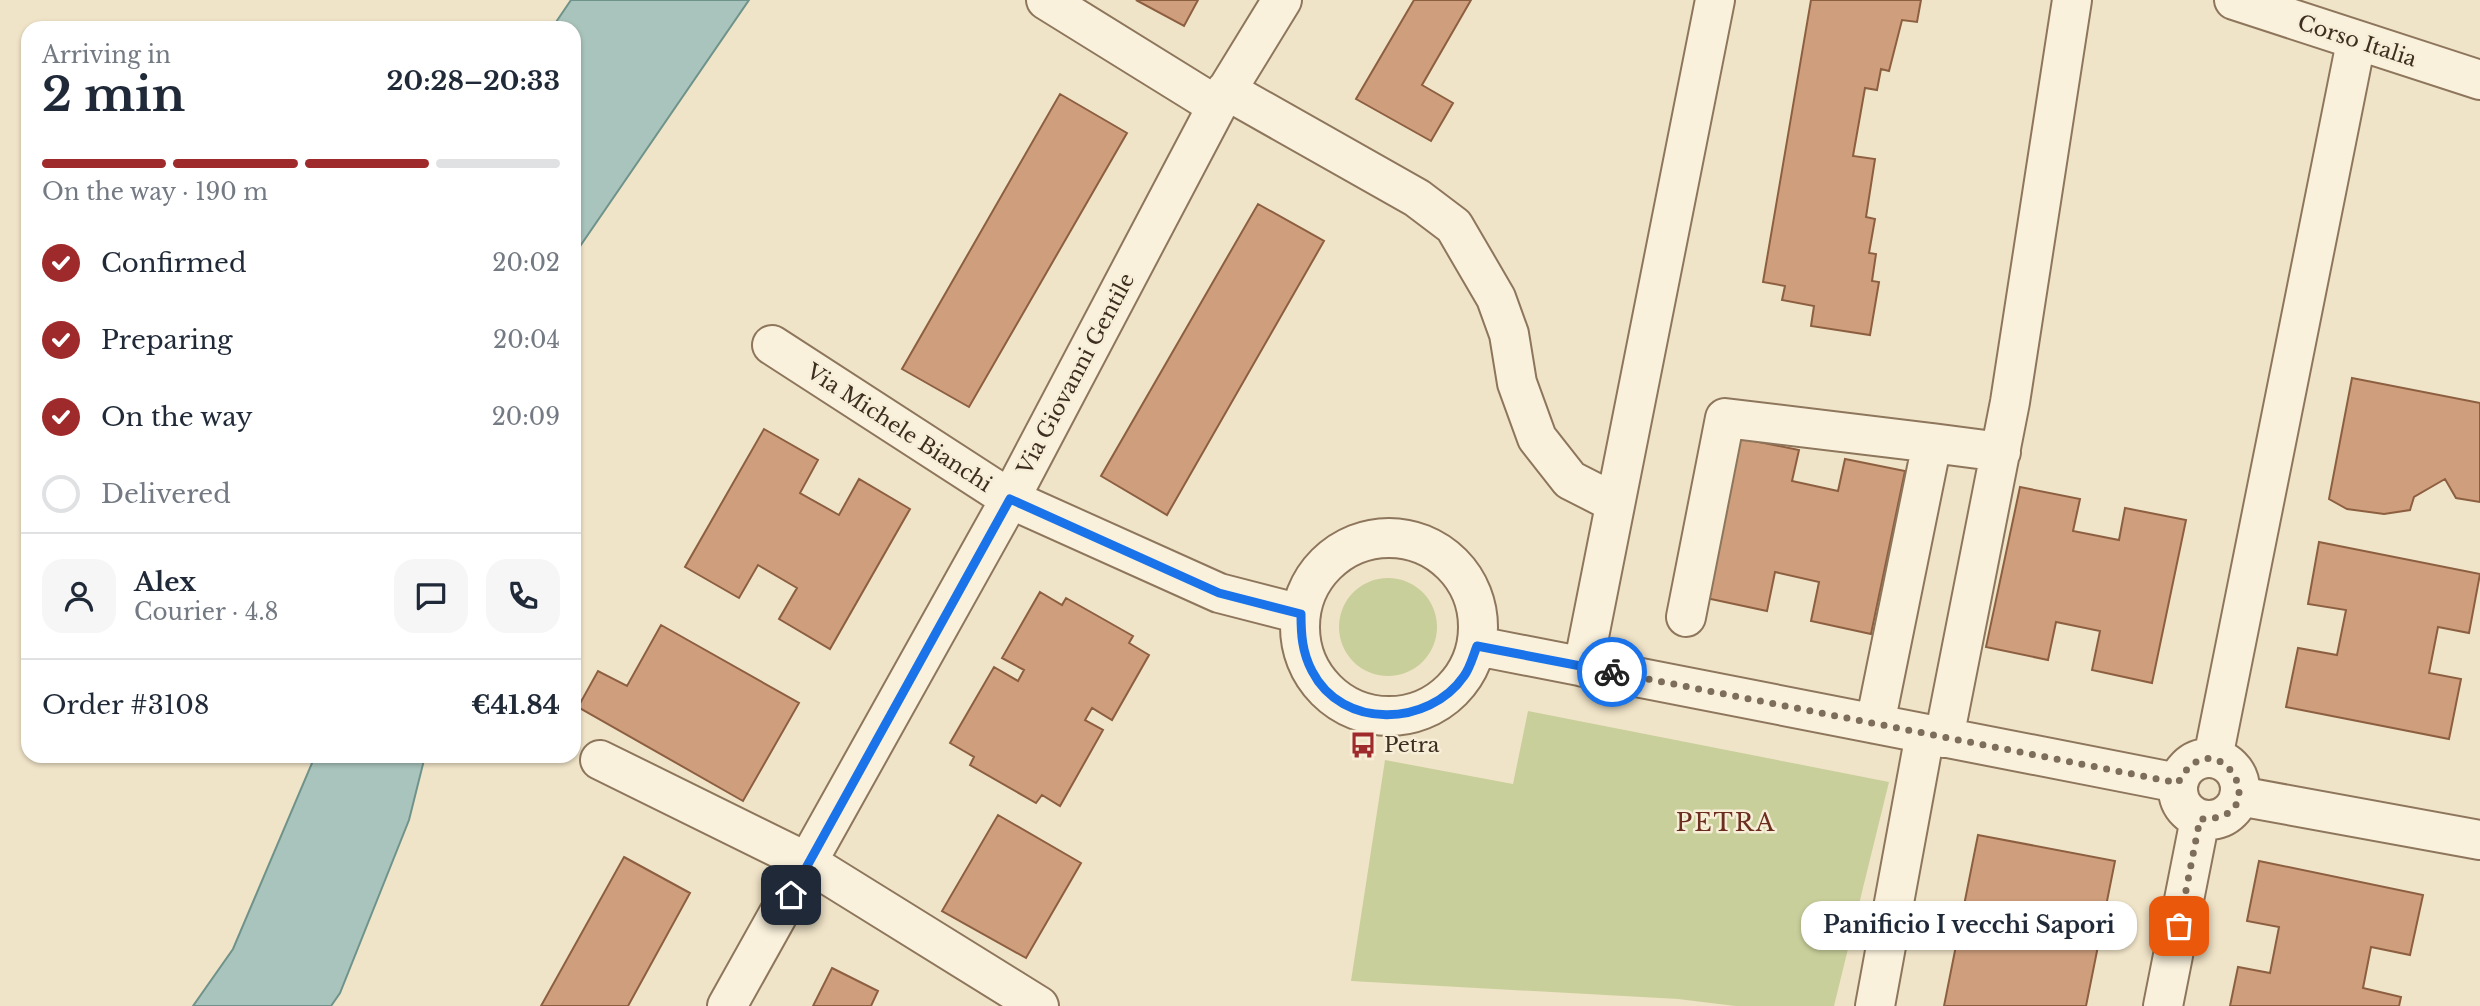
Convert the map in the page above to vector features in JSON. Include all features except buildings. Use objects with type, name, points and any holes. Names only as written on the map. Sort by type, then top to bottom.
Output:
[{"type":"street","points":[[1046,0],[1221,98],[1417,198],[1454,226],[1496,298],[1509,334],[1517,383],[1537,438],[1570,480],[1615,503]]},
{"type":"street","name":"Via Giovanni Gentile","points":[[727,1006],[1010,499],[1221,98],[1282,0]]},
{"type":"street","points":[[1583,667],[1715,0]]},
{"type":"street","points":[[1875,1006],[1934,736],[2001,452],[2072,0]]},
{"type":"street","name":"Corso Italia","points":[[2234,0],[2356,42],[2480,80]]},
{"type":"street","points":[[2213,758],[2356,42]]},
{"type":"street","name":"Via Michele Bianchi","points":[[772,345],[1010,499],[1219,593],[1301,614]]},
{"type":"street","points":[[1686,617],[1725,418],[2001,452]]},
{"type":"street","points":[[1875,724],[1932,443]]},
{"type":"street","points":[[1377,539],[1406,540],[1433,549],[1455,567],[1471,590],[1479,618],[1477,646],[1466,675],[1445,697],[1418,712],[1388,716],[1358,710],[1332,696],[1312,673],[1301,644],[1301,614],[1309,587],[1326,564],[1349,547],[1377,539]]},
{"type":"street","points":[[1477,646],[2178,783]]},
{"type":"street","points":[[2213,758],[2228,765],[2238,779],[2239,796],[2232,811],[2217,820],[2200,819],[2187,812],[2179,798],[2178,783],[2185,769],[2197,760],[2213,758]]},
{"type":"street","points":[[600,760],[807,862],[1039,1006]]},
{"type":"street","points":[[2239,796],[2480,840]]},
{"type":"street","points":[[2163,1006],[2200,819]]},
{"type":"green space","points":[[1388,578],[1407,582],[1422,593],[1433,608],[1437,627],[1433,646],[1422,661],[1407,672],[1388,676],[1369,672],[1354,661],[1343,646],[1339,627],[1343,608],[1354,593],[1369,582]]},
{"type":"green space","points":[[1528,711],[1889,782],[1834,1006],[1735,1006],[1678,999],[1351,981],[1385,760],[1513,784]]},
{"type":"water","points":[[571,0],[749,0],[581,245],[581,21],[557,21]]},
{"type":"water","points":[[312,763],[423,763],[409,820],[340,993],[331,1006],[193,1006],[233,949]]},
{"type":"way so far","points":[[1612,672],[2178,783],[2185,769],[2197,760],[2213,758],[2228,765],[2238,779],[2239,796],[2232,811],[2217,820],[2200,819],[2179,926]]},
{"type":"place","name":"Petra","points":[[1363,745]]},
{"type":"place","name":"Panificio I vecchi Sapori","points":[[2179,926]]},
{"type":"district","name":"PETRA","points":[[1726,822]]},
{"type":"route","points":[[791,895],[1010,499],[1219,593],[1301,614],[1301,644],[1312,673],[1332,696],[1358,710],[1388,716],[1418,712],[1432,705],[1445,697],[1466,675],[1477,646],[1612,672]]}]
